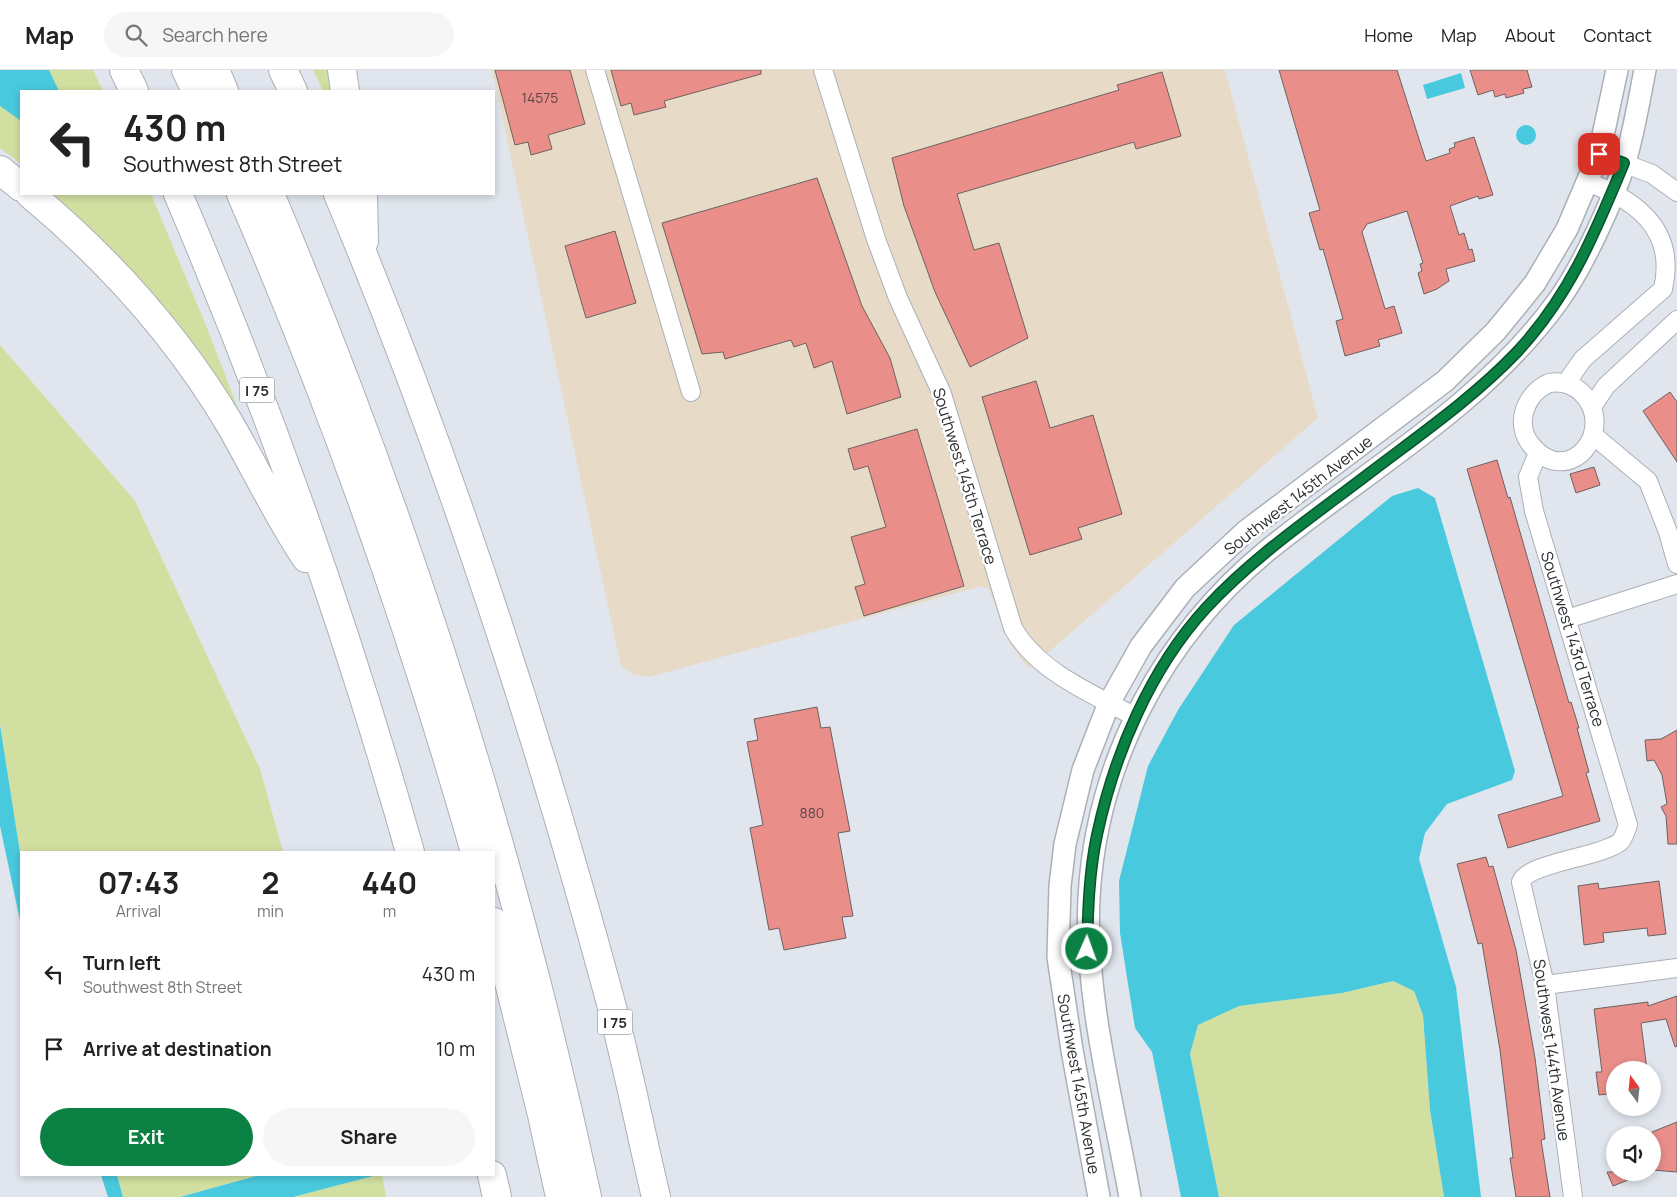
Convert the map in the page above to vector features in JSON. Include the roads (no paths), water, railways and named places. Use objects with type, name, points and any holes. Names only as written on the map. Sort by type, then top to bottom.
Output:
[{"type":"highway","points":[[124,70],[134,90]]},
{"type":"highway","points":[[186,70],[196,90]]},
{"type":"highway","points":[[215,70],[224,90]]},
{"type":"highway","points":[[283,70],[293,90]]},
{"type":"highway","points":[[342,70],[345,90]]},
{"type":"highway","points":[[0,170],[20,185]]},
{"type":"highway","points":[[31,195],[59,219],[116,276],[178,349],[231,426],[282,523],[328,590]]},
{"type":"highway","name":"I 75","points":[[178,195],[228,311],[328,590],[410,851]]},
{"type":"highway","points":[[241,195],[283,293],[357,483],[420,669],[475,851]]},
{"type":"highway","points":[[270,195],[358,412],[445,661],[528,947],[587,1197]]},
{"type":"highway","name":"I 75","points":[[338,195],[365,258],[436,446],[495,614],[530,724],[610,998],[656,1197]]},
{"type":"highway","points":[[363,195],[365,258]]},
{"type":"highway","points":[[495,926],[542,1115],[560,1197]]},
{"type":"highway","points":[[492,1176],[497,1197]]},
{"type":"street","points":[[595,70],[691,392]]},
{"type":"street","name":"Southwest 145th Terrace","points":[[823,70],[876,239],[898,298],[942,394],[1013,628],[1020,640],[1036,658],[1109,703],[1134,716]]},
{"type":"street","name":"Southwest 145th Avenue","points":[[1100,1197],[1072,1050],[1058,957],[1060,886],[1065,844],[1083,770],[1109,703],[1141,646],[1185,588],[1246,531],[1446,381],[1496,331],[1535,283],[1567,229],[1599,154],[1616,70]]},
{"type":"street","name":"Southwest 145th Avenue","points":[[1130,1197],[1099,1028],[1087,949],[1089,894],[1096,836],[1110,783],[1134,716],[1164,664],[1205,609],[1267,551],[1462,403],[1517,351],[1559,299],[1593,240],[1624,163],[1645,70]]},
{"type":"street","points":[[1599,154],[1652,174],[1677,192]]},
{"type":"street","points":[[1566,383],[1583,359],[1663,289],[1672,275],[1676,258],[1668,230],[1659,216],[1613,191],[1587,182]]},
{"type":"street","points":[[1592,407],[1606,386],[1677,320]]},
{"type":"street","points":[[1553,382],[1566,383],[1577,388],[1592,407],[1595,420],[1593,435],[1587,449],[1576,457],[1563,461],[1550,460],[1538,454],[1524,433],[1522,418],[1526,402],[1539,388],[1553,382]]},
{"type":"street","points":[[1593,435],[1648,481],[1668,532],[1677,564]]},
{"type":"street","name":"Southwest 143rd Terrace","points":[[1524,876],[1538,869],[1606,849],[1621,841],[1628,825],[1534,511],[1528,477],[1538,454]]},
{"type":"street","points":[[1567,619],[1677,584]]},
{"type":"street","name":"Southwest 144th Avenue","points":[[1524,876],[1521,882],[1522,890],[1545,985],[1572,1197]]},
{"type":"street","points":[[1545,985],[1677,968]]},
{"type":"water","points":[[0,70],[49,70],[59,90],[20,90],[20,120],[0,106]]},
{"type":"water","points":[[1461,73],[1465,88],[1427,99],[1423,85]]},
{"type":"water","points":[[1526,125],[1533,128],[1536,135],[1533,142],[1526,145],[1519,142],[1516,135],[1519,128]]},
{"type":"water","points":[[1418,488],[1435,498],[1515,771],[1512,780],[1447,804],[1425,833],[1419,859],[1456,987],[1481,1197],[1444,1197],[1430,1110],[1423,1015],[1414,991],[1393,981],[1342,993],[1239,1006],[1198,1025],[1190,1054],[1219,1197],[1181,1197],[1152,1052],[1135,1028],[1120,933],[1119,881],[1148,766],[1178,710],[1234,625],[1392,496]]},
{"type":"water","points":[[0,725],[20,853],[20,920],[0,826]]},
{"type":"water","points":[[101,1176],[117,1176],[123,1197],[108,1197]]},
{"type":"water","points":[[256,1176],[373,1176],[293,1197],[180,1197]]}]
